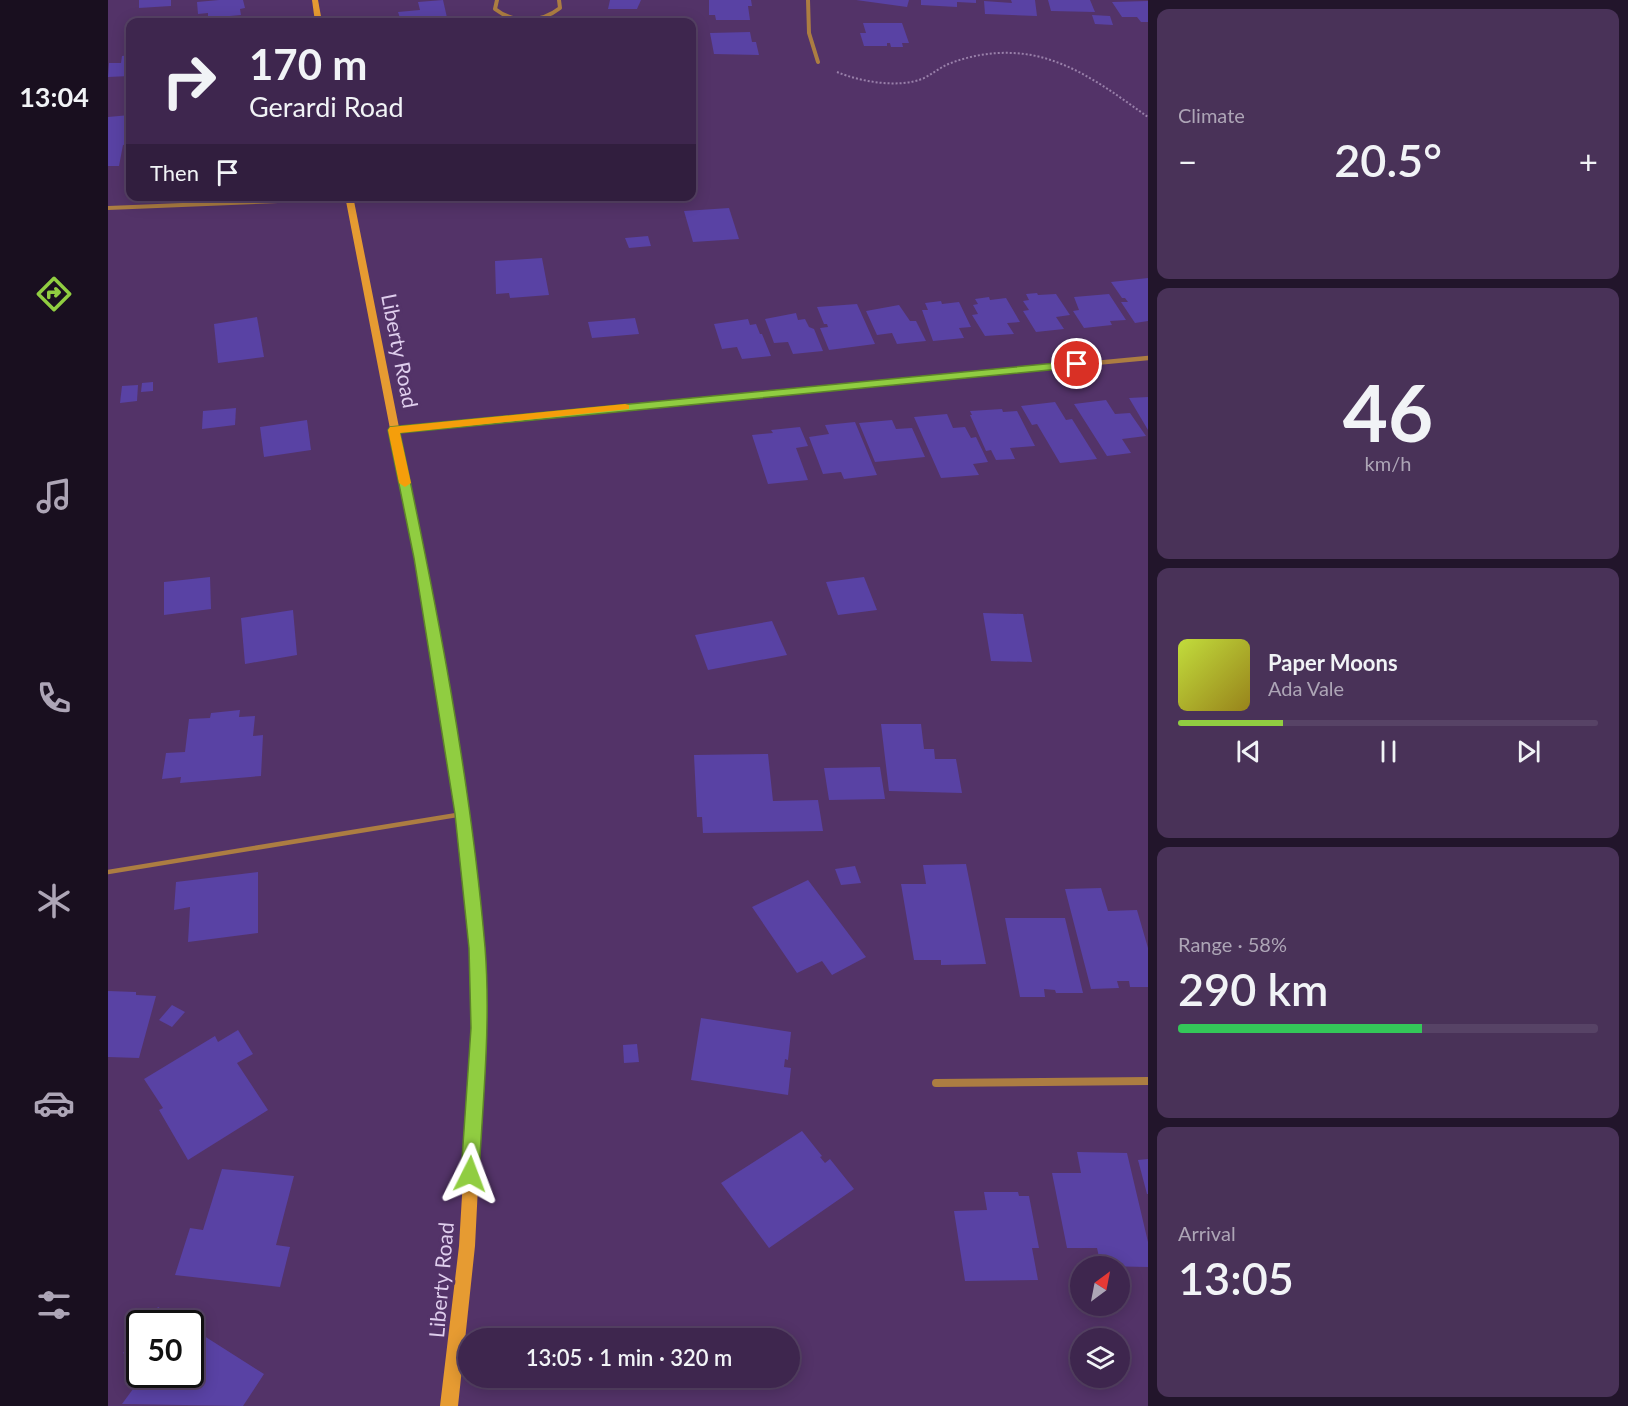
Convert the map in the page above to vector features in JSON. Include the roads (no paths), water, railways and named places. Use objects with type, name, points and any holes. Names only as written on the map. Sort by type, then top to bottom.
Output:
[{"type":"main road","points":[[315,0],[318,18]]},
{"type":"main road","name":"Liberty Road","points":[[350,201],[420,558],[463,814],[477,948],[479,1028],[467,1246],[449,1406]]},
{"type":"street","points":[[497,0],[495,9],[499,13],[518,18]]},
{"type":"street","points":[[540,18],[547,17],[560,9],[559,0]]},
{"type":"street","points":[[808,0],[809,33],[818,62]]},
{"type":"street","points":[[108,208],[261,201]]},
{"type":"street","points":[[394,430],[1148,358]]},
{"type":"street","points":[[936,1083],[1148,1081]]},
{"type":"lane","points":[[108,872],[463,814]]}]
